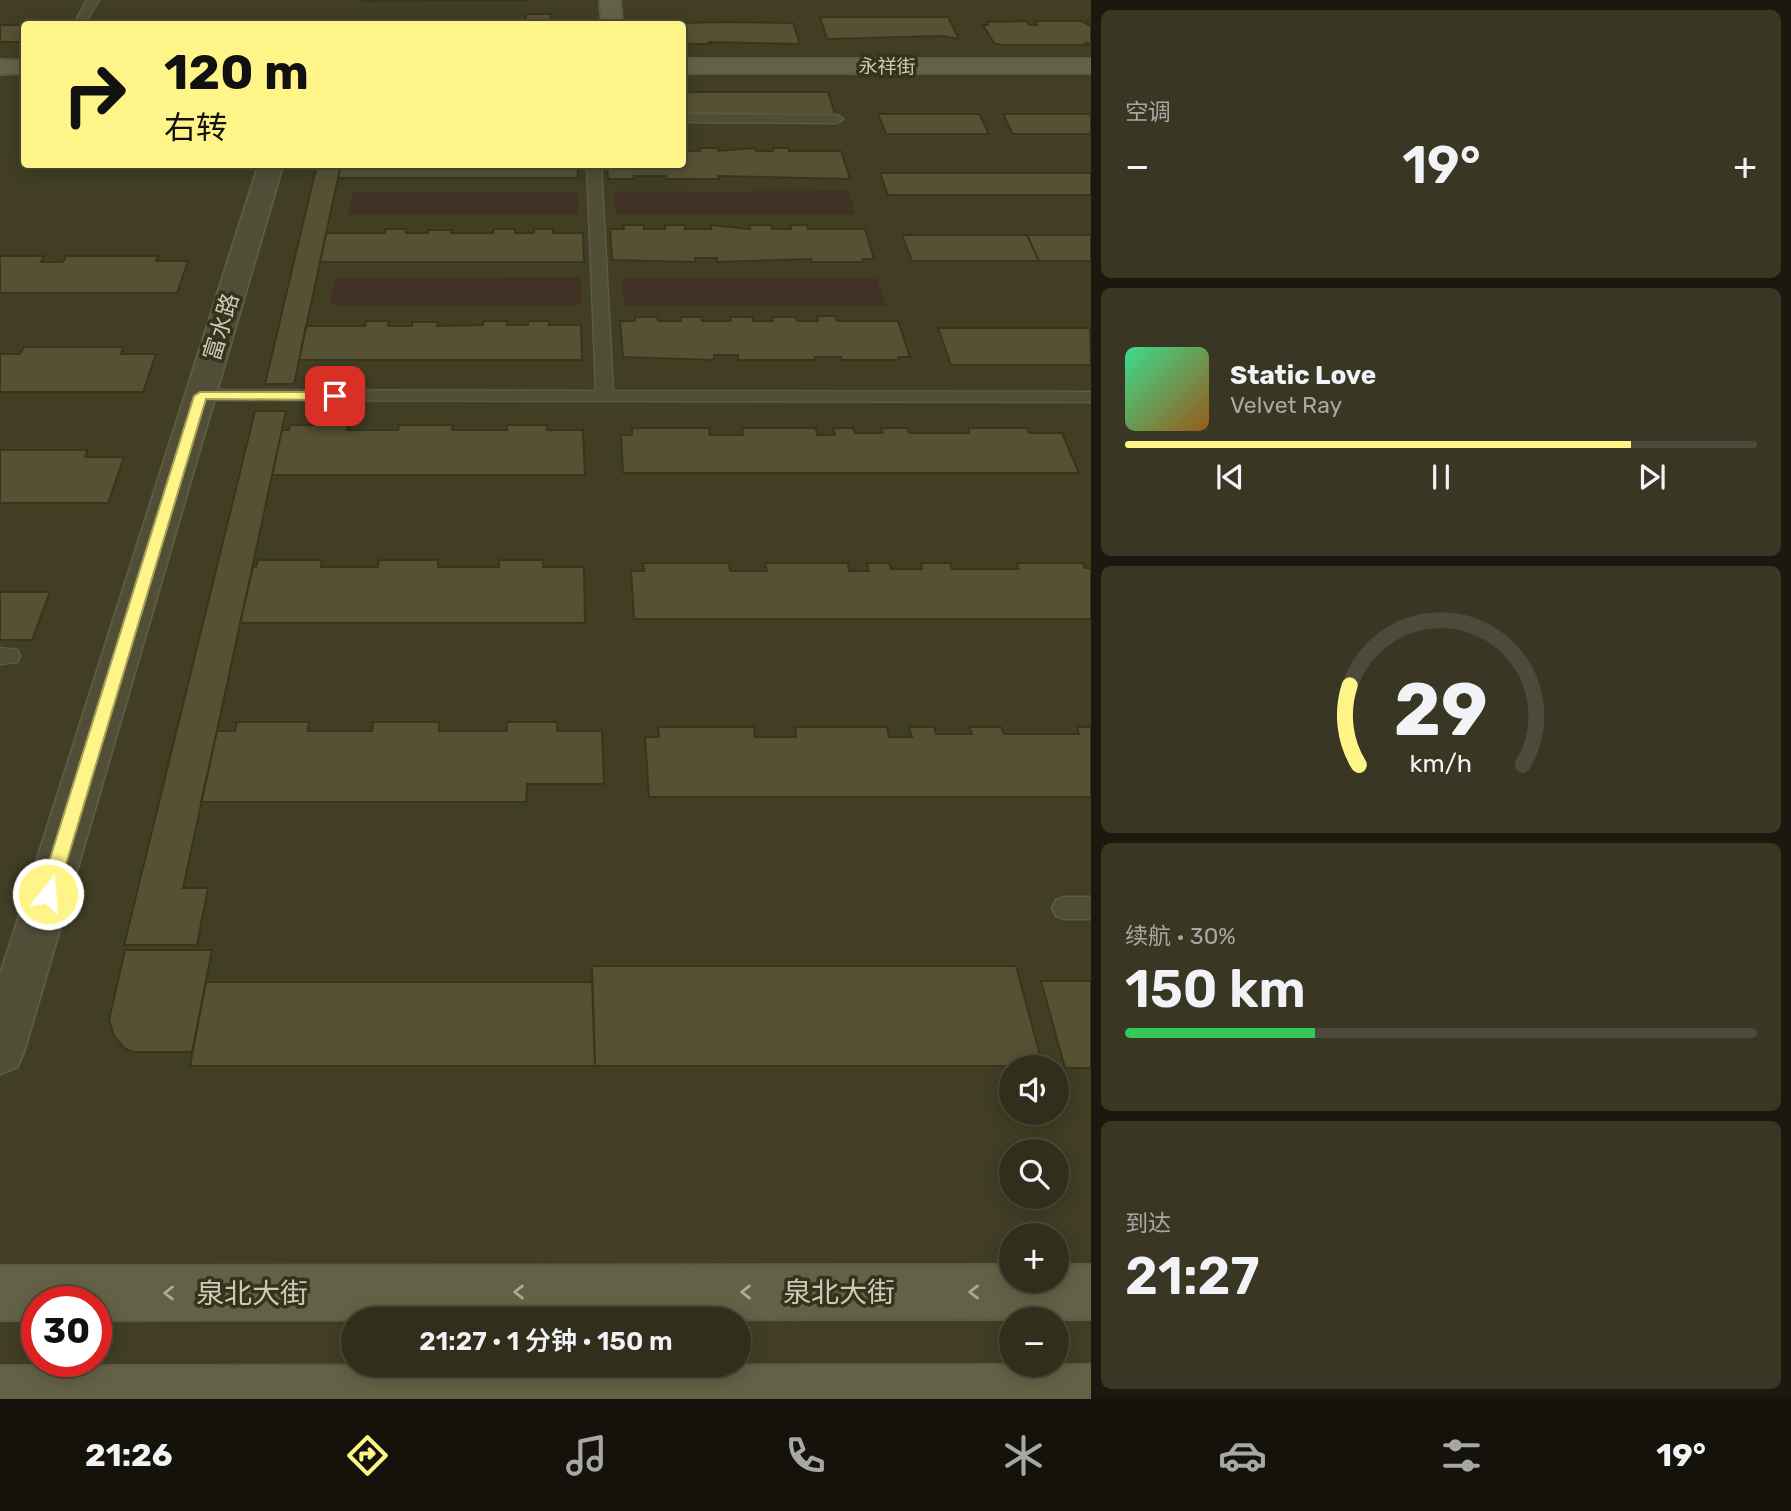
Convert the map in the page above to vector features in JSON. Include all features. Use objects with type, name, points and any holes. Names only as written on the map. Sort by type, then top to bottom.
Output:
[{"type":"main road","points":[[610,0],[612,21]]},
{"type":"main road","name":"永祥街","points":[[686,66],[1091,66]]},
{"type":"main road","points":[[0,67],[21,67]]},
{"type":"main road","name":"泉北大街","points":[[0,1293],[1091,1292]]},
{"type":"main road","points":[[0,1394],[1091,1393]]},
{"type":"street","name":"富水路","points":[[0,1051],[270,168]]},
{"type":"lane","points":[[81,21],[93,0]]},
{"type":"lane","points":[[686,118],[837,119]]},
{"type":"lane","points":[[594,168],[605,396]]},
{"type":"lane","points":[[200,396],[1091,397]]},
{"type":"lane","points":[[1064,908],[1091,908]]},
{"type":"shaded area","points":[[849,191],[856,215],[616,215],[614,192]]},
{"type":"shaded area","points":[[353,192],[578,192],[579,215],[348,215]]},
{"type":"shaded area","points":[[581,277],[581,305],[330,305],[335,278]]},
{"type":"shaded area","points":[[622,278],[877,278],[886,306],[624,306]]},
{"type":"building","points":[[362,0],[527,0],[362,1]]},
{"type":"building","points":[[526,14],[551,14],[551,21],[526,21]]},
{"type":"building","points":[[820,17],[948,17],[959,39],[942,36],[827,39]]},
{"type":"building","points":[[1027,21],[1029,25],[1037,25],[1035,21],[1081,21],[1089,25],[1087,21],[1091,21],[1091,43],[1002,45],[994,43],[983,25],[988,25],[987,22]]},
{"type":"building","points":[[686,23],[793,23],[800,44],[686,44]]},
{"type":"building","points":[[0,25],[21,25],[21,42],[0,42]]},
{"type":"building","points":[[686,92],[828,92],[835,114],[686,114]]},
{"type":"building","points":[[878,114],[979,114],[989,134],[886,134]]},
{"type":"building","points":[[1003,114],[1091,114],[1091,134],[1013,134]]},
{"type":"building","points":[[699,148],[718,148],[718,151],[755,148],[756,151],[773,151],[773,148],[788,148],[789,151],[841,151],[850,179],[718,176],[719,179],[666,179],[666,176],[634,176],[634,179],[608,179],[607,168],[686,168],[686,151],[700,151]]},
{"type":"building","points":[[316,168],[340,168],[294,384],[265,384]]},
{"type":"building","points":[[340,168],[577,168],[578,178],[338,178]]},
{"type":"building","points":[[880,173],[1091,173],[1091,195],[888,195]]},
{"type":"building","points":[[623,225],[644,225],[644,229],[685,225],[685,229],[711,229],[711,225],[750,229],[749,225],[771,225],[772,229],[791,229],[790,225],[807,225],[808,229],[865,229],[874,259],[863,259],[864,262],[812,262],[811,259],[717,262],[717,258],[695,258],[696,262],[612,260],[610,229],[624,229]]},
{"type":"building","points":[[385,229],[406,229],[406,233],[451,230],[451,233],[493,233],[494,229],[515,229],[515,233],[534,233],[534,229],[553,229],[553,233],[583,233],[584,262],[320,262],[326,233],[385,233]]},
{"type":"building","points":[[902,235],[1027,235],[1039,261],[912,261]]},
{"type":"building","points":[[1027,235],[1091,235],[1091,261],[1039,261]]},
{"type":"building","points":[[0,256],[44,256],[41,262],[63,262],[66,256],[158,256],[156,261],[188,261],[177,293],[0,293]]},
{"type":"building","points":[[817,316],[835,316],[837,321],[898,321],[910,357],[898,357],[899,360],[815,357],[815,360],[738,360],[738,355],[714,355],[714,360],[623,357],[620,321],[635,321],[635,317],[657,317],[658,321],[702,317],[702,321],[731,321],[730,317],[752,317],[753,321],[773,321],[772,317],[796,317],[797,321],[818,321]]},
{"type":"building","points":[[366,321],[389,321],[388,326],[412,326],[412,322],[438,322],[437,326],[483,325],[484,321],[507,321],[507,325],[549,321],[549,325],[581,325],[582,360],[299,360],[306,326],[365,326]]},
{"type":"building","points":[[938,328],[1090,328],[1091,365],[951,365]]},
{"type":"building","points":[[24,347],[123,347],[121,354],[156,354],[143,392],[0,392],[0,354],[20,354]]},
{"type":"building","points":[[255,411],[286,411],[183,888],[208,888],[197,945],[124,945]]},
{"type":"building","points":[[290,425],[348,425],[347,430],[398,430],[399,425],[453,425],[452,430],[507,430],[507,425],[547,425],[547,430],[583,430],[585,475],[272,475],[282,430],[289,430]]},
{"type":"building","points":[[632,428],[709,428],[710,435],[743,435],[742,428],[816,428],[817,435],[835,435],[833,428],[853,428],[855,433],[883,433],[881,428],[908,428],[909,433],[969,433],[968,428],[1027,428],[1029,433],[1062,433],[1079,473],[623,473],[621,435],[632,435]]},
{"type":"building","points":[[0,450],[88,450],[85,457],[124,457],[108,503],[0,503]]},
{"type":"building","points":[[258,560],[322,560],[321,567],[378,567],[379,560],[438,560],[438,567],[499,567],[499,560],[543,560],[543,567],[584,567],[585,623],[240,623],[253,567],[256,567]]},
{"type":"building","points":[[643,563],[729,563],[730,571],[767,571],[765,563],[848,563],[849,571],[869,571],[867,563],[889,563],[891,569],[922,569],[921,563],[950,563],[952,569],[1019,569],[1016,563],[1083,563],[1085,568],[1091,568],[1091,619],[634,619],[631,571],[644,571]]},
{"type":"building","points":[[0,592],[50,592],[32,640],[0,640]]},
{"type":"building","points":[[237,722],[309,722],[308,731],[372,731],[373,722],[439,722],[439,731],[507,731],[507,722],[557,722],[557,731],[602,731],[604,784],[527,784],[526,802],[201,802],[217,731],[235,731]]},
{"type":"building","points":[[658,727],[754,727],[755,737],[796,737],[795,727],[887,727],[889,737],[912,737],[909,727],[934,727],[936,734],[972,734],[969,727],[1001,727],[1004,734],[1079,734],[1077,727],[1091,727],[1091,797],[649,797],[645,737],[659,737]]},
{"type":"building","points":[[125,950],[212,950],[192,1052],[133,1052],[124,1048],[114,1036],[109,1020]]},
{"type":"building","points":[[592,966],[1016,966],[1040,1055],[999,1055],[999,1066],[595,1066]]},
{"type":"building","points":[[1041,981],[1091,981],[1091,1068],[1069,1068],[1069,1055],[1061,1055]]},
{"type":"building","points":[[206,982],[592,982],[595,1066],[190,1066]]},
{"type":"route","points":[[48,894],[200,396],[335,396]]}]
